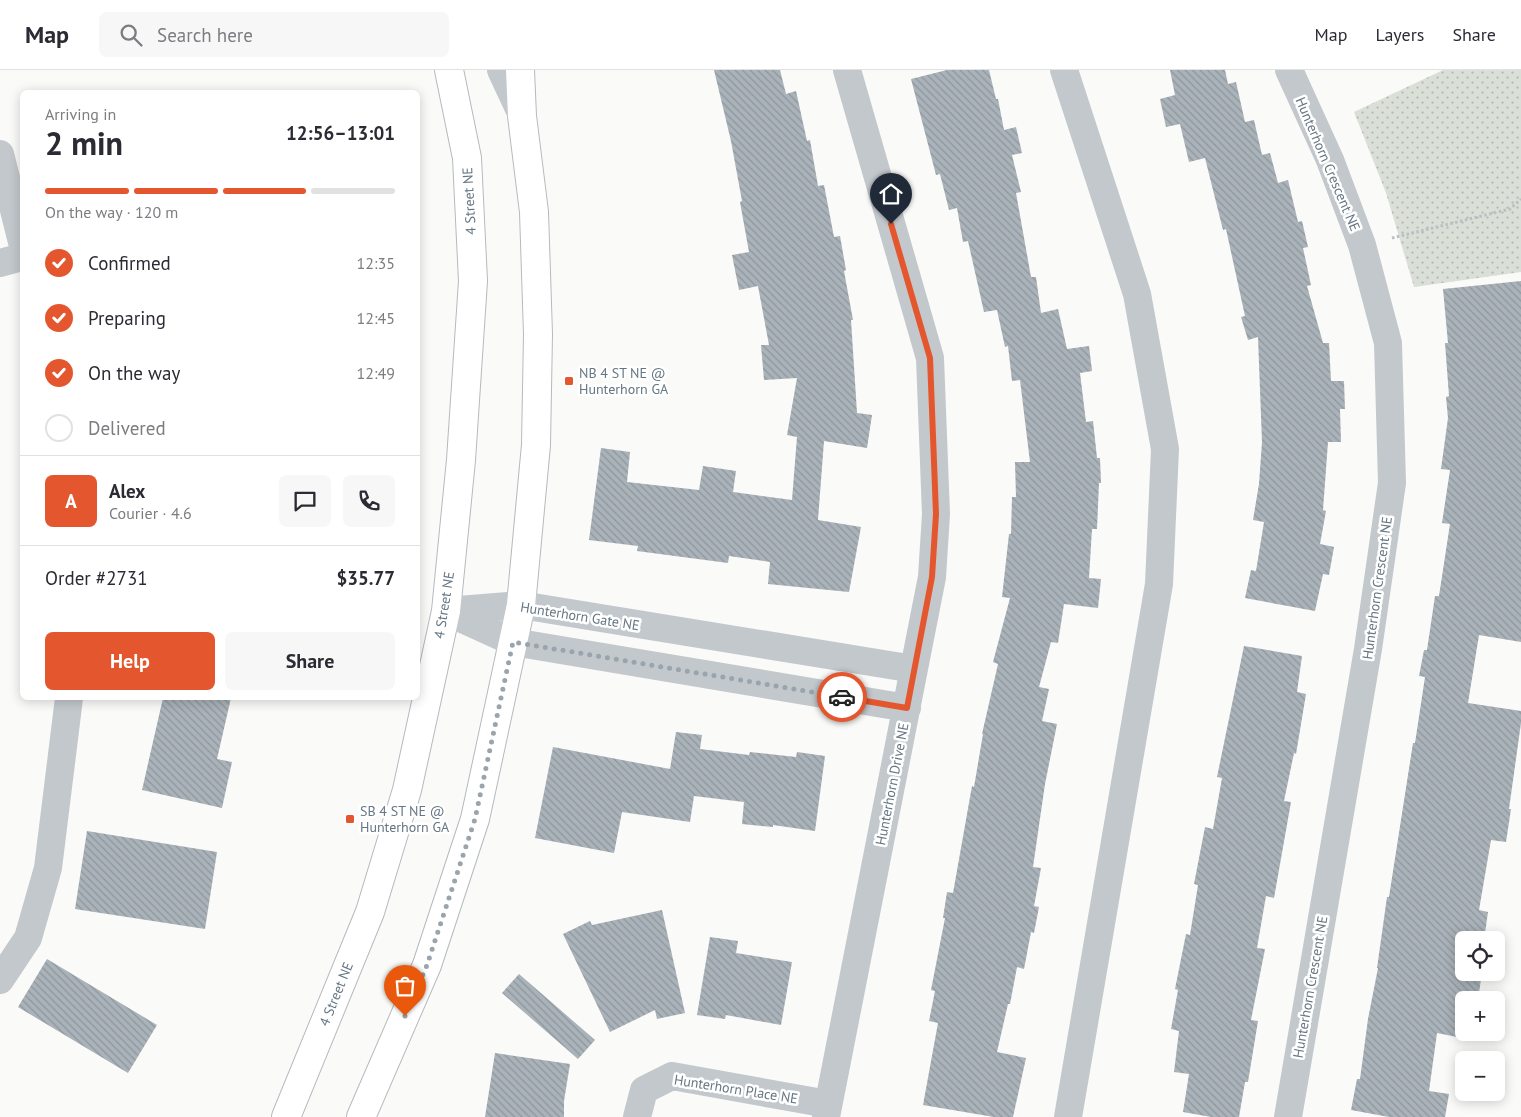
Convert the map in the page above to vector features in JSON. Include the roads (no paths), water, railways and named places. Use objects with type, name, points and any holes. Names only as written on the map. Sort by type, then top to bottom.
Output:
[{"type":"main road","name":"4 Street NE","points":[[286,1117],[370,912],[407,790],[446,611],[461,460],[473,281],[466,158],[449,70]]},
{"type":"main road","points":[[361,1117],[427,965],[475,819],[521,605],[536,445],[538,334],[534,212],[522,116],[520,70]]},
{"type":"street","points":[[501,70],[522,116]]},
{"type":"street","name":"Hunterhorn Drive NE","points":[[827,1111],[932,577],[936,514],[930,358],[847,70]]},
{"type":"street","points":[[1064,70],[1137,294],[1165,449],[1158,584],[1068,1117]]},
{"type":"street","name":"Hunterhorn Crescent NE","points":[[1288,1117],[1368,650],[1392,484],[1388,343],[1362,245],[1330,160],[1289,70]]},
{"type":"street","points":[[0,154],[20,234]]},
{"type":"street","points":[[0,263],[20,258]]},
{"type":"street","name":"Hunterhorn Gate NE","points":[[446,611],[521,605],[914,669]]},
{"type":"street","points":[[446,611],[513,642],[907,708]]},
{"type":"street","points":[[0,980],[28,938],[48,868],[69,700]]},
{"type":"street","name":"Hunterhorn Place NE","points":[[637,1117],[644,1090],[672,1076],[827,1111]]},
{"type":"place","name":"NB 4 ST NE @ Hunterhorn GA","points":[[569,381]]},
{"type":"place","name":"SB 4 ST NE @ Hunterhorn GA","points":[[350,819]]}]
